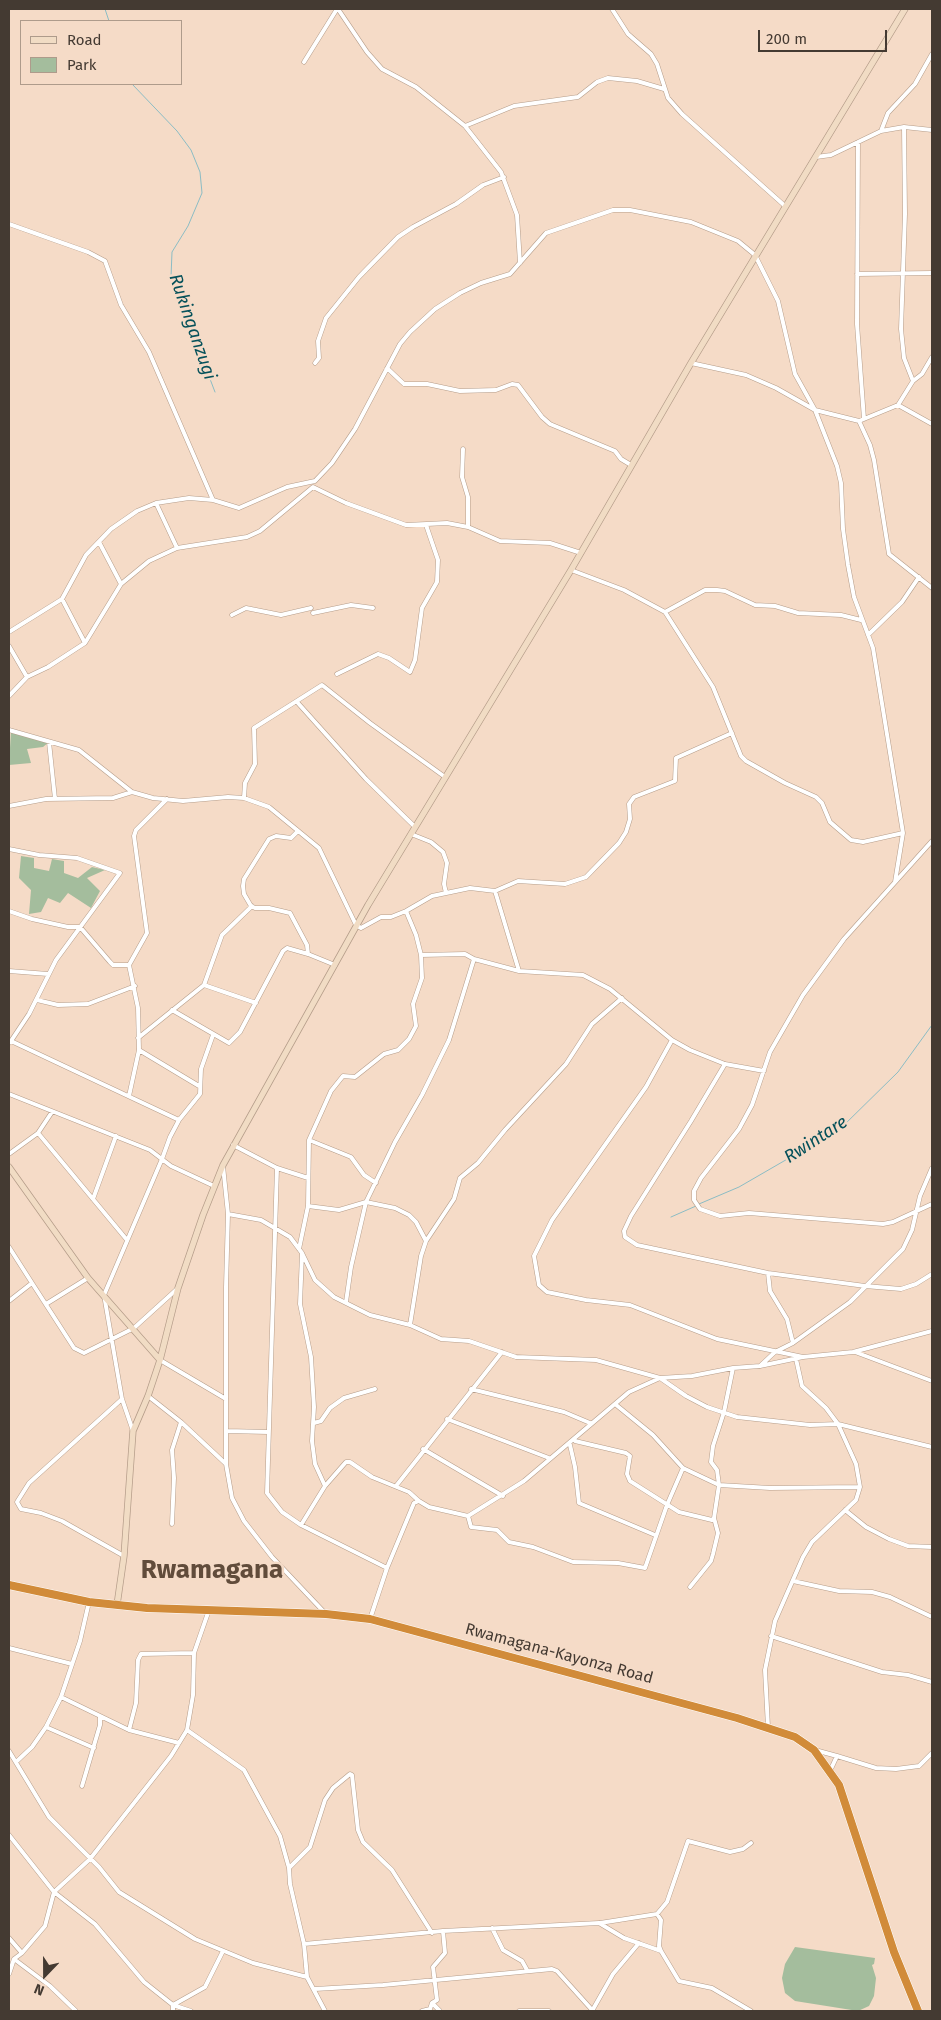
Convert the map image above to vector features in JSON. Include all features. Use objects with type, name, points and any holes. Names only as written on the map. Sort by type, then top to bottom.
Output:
[{"type":"highway","name":"Rwamagana-Kayonza Road","points":[[9,1585],[89,1602],[117,1605],[326,1614],[370,1619],[478,1646],[768,1727],[795,1737],[814,1750],[839,1785],[894,1952],[918,2011]]},
{"type":"main road","points":[[117,1605],[124,1556],[133,1431],[148,1396],[160,1360],[178,1288],[223,1164],[356,925],[571,570],[691,363],[905,9]]},
{"type":"main road","points":[[9,1167],[88,1278],[134,1328],[160,1360]]},
{"type":"street","points":[[304,62],[338,9],[367,52],[382,69],[416,87],[465,126],[504,177],[517,215],[520,263]]},
{"type":"street","points":[[612,9],[628,34],[651,54],[658,64],[668,98],[682,114],[785,206]]},
{"type":"street","points":[[881,132],[888,113],[915,84],[932,54]]},
{"type":"street","points":[[465,126],[514,106],[578,98],[597,82],[608,78],[637,81],[664,89]]},
{"type":"street","points":[[815,156],[830,155],[881,132],[904,126],[932,130]]},
{"type":"street","points":[[904,126],[902,350],[913,381]]},
{"type":"street","points":[[858,142],[857,324],[862,420],[874,460],[889,554],[932,588]]},
{"type":"street","points":[[315,362],[319,358],[318,341],[326,318],[359,277],[398,237],[456,204],[483,185],[504,177]]},
{"type":"street","points":[[9,632],[62,599],[86,555],[111,529],[137,511],[156,503],[189,498],[213,500],[239,508],[287,487],[315,481],[332,463],[350,436],[374,396],[387,368],[410,332],[435,309],[481,283],[510,274],[546,233],[614,210],[630,210],[691,222],[738,242],[756,255],[778,301],[794,374],[815,410],[841,483],[843,529],[848,565],[879,682],[903,833],[895,882]]},
{"type":"street","points":[[9,224],[88,252],[106,261],[121,305],[148,352],[213,500]]},
{"type":"street","points":[[858,274],[932,273]]},
{"type":"street","points":[[691,363],[746,375],[762,381],[815,410],[862,420],[898,406],[913,381],[922,374],[932,357]]},
{"type":"street","points":[[387,368],[404,384],[427,384],[460,391],[490,390],[512,384],[518,385],[550,424],[614,451],[621,459],[631,465]]},
{"type":"street","points":[[898,406],[932,424]]},
{"type":"street","points":[[463,449],[462,477],[468,497],[468,527]]},
{"type":"street","points":[[9,696],[27,678],[85,643],[121,584],[150,561],[177,548],[235,539],[260,531],[313,487],[346,503],[406,525],[447,522],[468,527],[500,541],[550,543],[581,553]]},
{"type":"street","points":[[156,503],[177,548]]},
{"type":"street","points":[[338,674],[378,654],[389,658],[410,672],[415,660],[422,608],[437,582],[438,560],[426,525]]},
{"type":"street","points":[[99,542],[121,584]]},
{"type":"street","points":[[571,570],[624,590],[665,612],[713,687],[741,756],[785,783],[816,797],[822,803],[830,822],[851,840],[863,842],[903,833]]},
{"type":"street","points":[[868,635],[902,602],[919,577]]},
{"type":"street","points":[[665,612],[705,590],[717,590],[725,591],[755,605],[775,606],[798,613],[841,615],[862,620]]},
{"type":"street","points":[[62,599],[85,643]]},
{"type":"street","points":[[314,614],[351,605],[373,608]]},
{"type":"street","points":[[232,615],[246,608],[281,615],[311,608]]},
{"type":"street","points":[[9,646],[27,678]]},
{"type":"street","points":[[244,798],[244,784],[255,764],[254,728],[322,685],[370,723],[445,777]]},
{"type":"street","points":[[297,702],[366,779],[415,827]]},
{"type":"street","points":[[9,730],[84,753],[132,792],[153,798],[183,801],[228,797],[244,798],[269,807],[319,848],[356,925],[361,928],[381,917],[391,917],[406,911],[423,900],[446,893],[470,888],[495,891],[518,881],[565,884],[586,877],[619,843],[626,832],[630,819],[629,804],[634,797],[674,781],[676,758],[691,753],[732,733]]},
{"type":"street","points":[[49,742],[55,799]]},
{"type":"street","points":[[9,806],[55,799],[113,798],[132,792]]},
{"type":"street","points":[[129,1096],[139,1050],[138,1008],[135,986],[129,965],[147,933],[134,836],[136,830],[167,799]]},
{"type":"street","points":[[298,831],[291,838],[276,836],[263,846],[244,879],[244,894],[255,908],[283,910],[290,913],[307,945],[308,954]]},
{"type":"street","points":[[411,834],[431,842],[443,852],[447,863],[444,884],[446,893]]},
{"type":"street","points":[[932,841],[844,939],[803,995],[778,1038],[752,1105],[739,1129],[701,1178],[694,1191],[694,1200],[700,1209],[720,1216],[749,1213],[883,1224],[893,1222],[932,1204]]},
{"type":"street","points":[[9,849],[39,855],[77,858],[120,873],[48,974],[37,1000],[10,1042],[179,1120]]},
{"type":"street","points":[[266,1087],[390,868]]},
{"type":"street","points":[[495,891],[519,971]]},
{"type":"street","points":[[138,1038],[204,984],[222,934],[252,906]]},
{"type":"street","points":[[9,911],[15,915],[32,919],[68,927],[80,927],[113,965],[129,965]]},
{"type":"street","points":[[325,1486],[314,1456],[312,1441],[314,1422],[311,1357],[300,1304],[301,1251],[308,1206],[309,1140],[331,1091],[340,1078],[354,1077],[384,1054],[398,1050],[409,1039],[416,1026],[413,1004],[422,978],[421,955],[416,935],[406,911]]},
{"type":"street","points":[[172,1010],[229,1043],[234,1040],[256,1003],[283,950],[288,948],[335,965]]},
{"type":"street","points":[[421,955],[465,954],[474,959],[519,971],[583,975],[610,989],[672,1040],[703,1056],[725,1064],[764,1071]]},
{"type":"street","points":[[346,1302],[351,1267],[366,1202],[394,1142],[422,1095],[448,1040],[474,959]]},
{"type":"street","points":[[9,971],[48,974]]},
{"type":"street","points":[[204,984],[256,1003]]},
{"type":"street","points":[[37,1000],[58,1005],[88,1004],[135,986]]},
{"type":"street","points":[[410,1325],[418,1269],[426,1241],[454,1199],[460,1178],[478,1163],[505,1130],[566,1064],[592,1024],[622,998]]},
{"type":"street","points":[[133,1431],[122,1399],[104,1295],[170,1137],[179,1120],[197,1099],[203,1063],[213,1035]]},
{"type":"street","points":[[672,1040],[646,1088],[552,1220],[534,1256],[539,1285],[547,1292],[586,1300],[630,1305],[708,1336],[803,1357],[854,1352],[932,1331]]},
{"type":"street","points":[[139,1050],[199,1086]]},
{"type":"street","points":[[725,1064],[692,1121],[631,1216],[624,1231],[625,1237],[637,1244],[768,1273],[865,1286],[901,1289],[916,1284],[932,1274]]},
{"type":"street","points":[[9,1094],[150,1150],[177,1170],[214,1186]]},
{"type":"street","points":[[9,1154],[38,1132],[52,1112]]},
{"type":"street","points":[[38,1132],[127,1240]]},
{"type":"street","points":[[93,1199],[116,1136]]},
{"type":"street","points":[[309,1140],[351,1157],[364,1176],[376,1183]]},
{"type":"street","points":[[233,1145],[277,1168],[308,1178]]},
{"type":"street","points":[[223,1164],[228,1214],[226,1464],[232,1498],[244,1521],[272,1557],[326,1614]]},
{"type":"street","points":[[277,1168],[267,1493],[282,1512],[301,1525],[387,1568]]},
{"type":"street","points":[[760,1366],[775,1352],[793,1342],[850,1302],[903,1249],[912,1230],[914,1213],[932,1168]]},
{"type":"street","points":[[308,1206],[339,1210],[366,1202],[395,1208],[409,1215],[416,1222],[426,1241]]},
{"type":"street","points":[[228,1214],[261,1220],[276,1226],[290,1237],[301,1251],[315,1280],[334,1297],[382,1319],[410,1325],[441,1339],[469,1342],[527,1358],[596,1360],[660,1378],[686,1396],[737,1417],[810,1425],[838,1424],[932,1447]]},
{"type":"street","points":[[9,1247],[74,1348],[84,1354],[134,1328],[178,1288]]},
{"type":"street","points":[[768,1273],[770,1291],[786,1319],[793,1342]]},
{"type":"street","points":[[46,1304],[88,1278]]},
{"type":"street","points":[[9,1302],[32,1283]]},
{"type":"street","points":[[396,1486],[423,1449],[502,1352]]},
{"type":"street","points":[[854,1352],[932,1381]]},
{"type":"street","points":[[301,1525],[325,1486],[346,1462],[350,1462],[372,1477],[396,1486],[417,1497],[419,1501],[429,1507],[468,1516],[503,1496],[524,1481],[549,1458],[570,1445],[590,1423],[629,1392],[660,1378],[692,1376],[733,1368],[796,1360],[803,1357]]},
{"type":"street","points":[[160,1360],[226,1399]]},
{"type":"street","points":[[768,1727],[764,1680],[775,1621],[812,1542],[856,1500],[860,1487],[856,1464],[838,1424],[826,1408],[802,1386],[796,1360]]},
{"type":"street","points":[[690,1587],[711,1561],[718,1533],[714,1518],[719,1485],[717,1470],[712,1462],[713,1446],[724,1412],[733,1368]]},
{"type":"street","points":[[314,1422],[321,1421],[330,1408],[344,1398],[375,1389]]},
{"type":"street","points":[[471,1389],[564,1412],[590,1423]]},
{"type":"street","points":[[148,1396],[181,1422],[226,1464]]},
{"type":"street","points":[[122,1399],[29,1484],[18,1502],[21,1509],[41,1512],[62,1521],[124,1556]]},
{"type":"street","points":[[615,1404],[653,1435],[683,1468],[719,1485],[770,1488],[860,1487]]},
{"type":"street","points":[[447,1420],[549,1458]]},
{"type":"street","points":[[172,1524],[174,1478],[172,1450],[181,1422]]},
{"type":"street","points":[[227,1431],[268,1432]]},
{"type":"street","points":[[574,1441],[626,1453],[630,1456],[631,1460],[627,1478],[667,1505],[688,1516],[708,1520],[714,1518]]},
{"type":"street","points":[[570,1445],[575,1467],[579,1503],[656,1535]]},
{"type":"street","points":[[423,1449],[503,1496]]},
{"type":"street","points":[[468,1516],[471,1527],[497,1530],[509,1542],[533,1547],[578,1563],[618,1563],[645,1568],[667,1505],[683,1468]]},
{"type":"street","points":[[370,1619],[387,1568],[414,1503],[419,1501]]},
{"type":"street","points":[[845,1510],[866,1527],[889,1539],[908,1546],[932,1547]]},
{"type":"street","points":[[793,1581],[839,1591],[872,1592],[890,1597],[932,1617]]},
{"type":"street","points":[[16,1762],[32,1747],[46,1727],[61,1697],[80,1641],[89,1602]]},
{"type":"street","points":[[9,1974],[14,1959],[22,1953],[45,1926],[54,1892],[90,1859],[187,1730],[193,1696],[194,1654],[209,1610]]},
{"type":"street","points":[[771,1636],[882,1672],[932,1682]]},
{"type":"street","points":[[9,1648],[72,1664]]},
{"type":"street","points":[[129,1730],[136,1703],[138,1660],[140,1654],[194,1654]]},
{"type":"street","points":[[61,1697],[129,1730],[179,1743]]},
{"type":"street","points":[[82,1786],[100,1725],[100,1717]]},
{"type":"street","points":[[100,1725],[109,1721]]},
{"type":"street","points":[[46,1727],[94,1748]]},
{"type":"street","points":[[187,1730],[244,1770],[280,1836],[289,1868],[290,1884],[304,1944],[307,1977],[325,2011]]},
{"type":"street","points":[[814,1750],[876,1768],[896,1769],[919,1766],[932,1753]]},
{"type":"street","points":[[10,1754],[49,1817],[119,1892],[135,1903],[156,1913],[183,1932],[223,1951],[253,1963],[307,1977]]},
{"type":"street","points":[[830,1771],[837,1756]]},
{"type":"street","points":[[289,1868],[310,1848],[325,1800],[333,1788],[350,1774],[358,1830],[363,1842],[392,1870],[432,1932]]},
{"type":"street","points":[[9,1835],[54,1892],[95,1924],[144,1982],[173,2005],[191,2011]]},
{"type":"street","points":[[304,1944],[443,1931],[599,1923],[657,1914],[667,1902],[688,1841],[730,1852],[743,1849],[751,1843]]},
{"type":"street","points":[[657,1914],[661,1920],[662,1930],[659,1946],[679,1981],[712,1988],[751,2011]]},
{"type":"street","points":[[599,1923],[624,1938],[661,1952]]},
{"type":"street","points":[[492,1928],[503,1950],[522,1961],[527,1970]]},
{"type":"street","points":[[422,2011],[430,2008],[436,2000],[433,1980],[434,1965],[442,1957],[446,1949],[443,1931]]},
{"type":"street","points":[[9,1938],[22,1953]]},
{"type":"street","points":[[315,1989],[433,1980],[527,1970],[557,1971],[592,2011],[613,1974],[638,1943]]},
{"type":"street","points":[[173,2005],[205,1987],[223,1951]]},
{"type":"street","points":[[14,1959],[50,1986],[76,2011]]},
{"type":"street","points":[[432,2003],[440,2011]]},
{"type":"street","points":[[173,2005],[173,2011]]},
{"type":"street","points":[[519,2011],[549,2011]]},
{"type":"green space","points":[[11,731],[49,742],[43,747],[27,749],[31,763],[9,765]]},
{"type":"green space","points":[[21,856],[34,858],[34,868],[49,871],[52,859],[64,861],[64,873],[78,878],[92,867],[105,870],[87,878],[100,891],[91,908],[68,893],[60,903],[48,898],[41,912],[29,914],[31,890],[19,878]]},
{"type":"green space","points":[[795,1947],[875,1958],[872,1965],[876,1978],[874,1996],[869,2006],[858,2011],[795,2001],[785,1993],[782,1978],[785,1964]]},
{"type":"waterway","name":"Rukinganzugi","points":[[105,9],[109,20]]},
{"type":"waterway","name":"Rukinganzugi","points":[[133,85],[177,131],[191,150],[200,172],[202,193],[188,226],[172,252],[171,277],[215,392]]},
{"type":"waterway","name":"Rwintare","points":[[699,1204],[739,1187],[841,1128],[898,1072],[932,1025]]},
{"type":"waterway","name":"Rwintare","points":[[671,1217],[696,1206]]},
{"type":"district","name":"Rwamagana","points":[[212,1571]]}]
